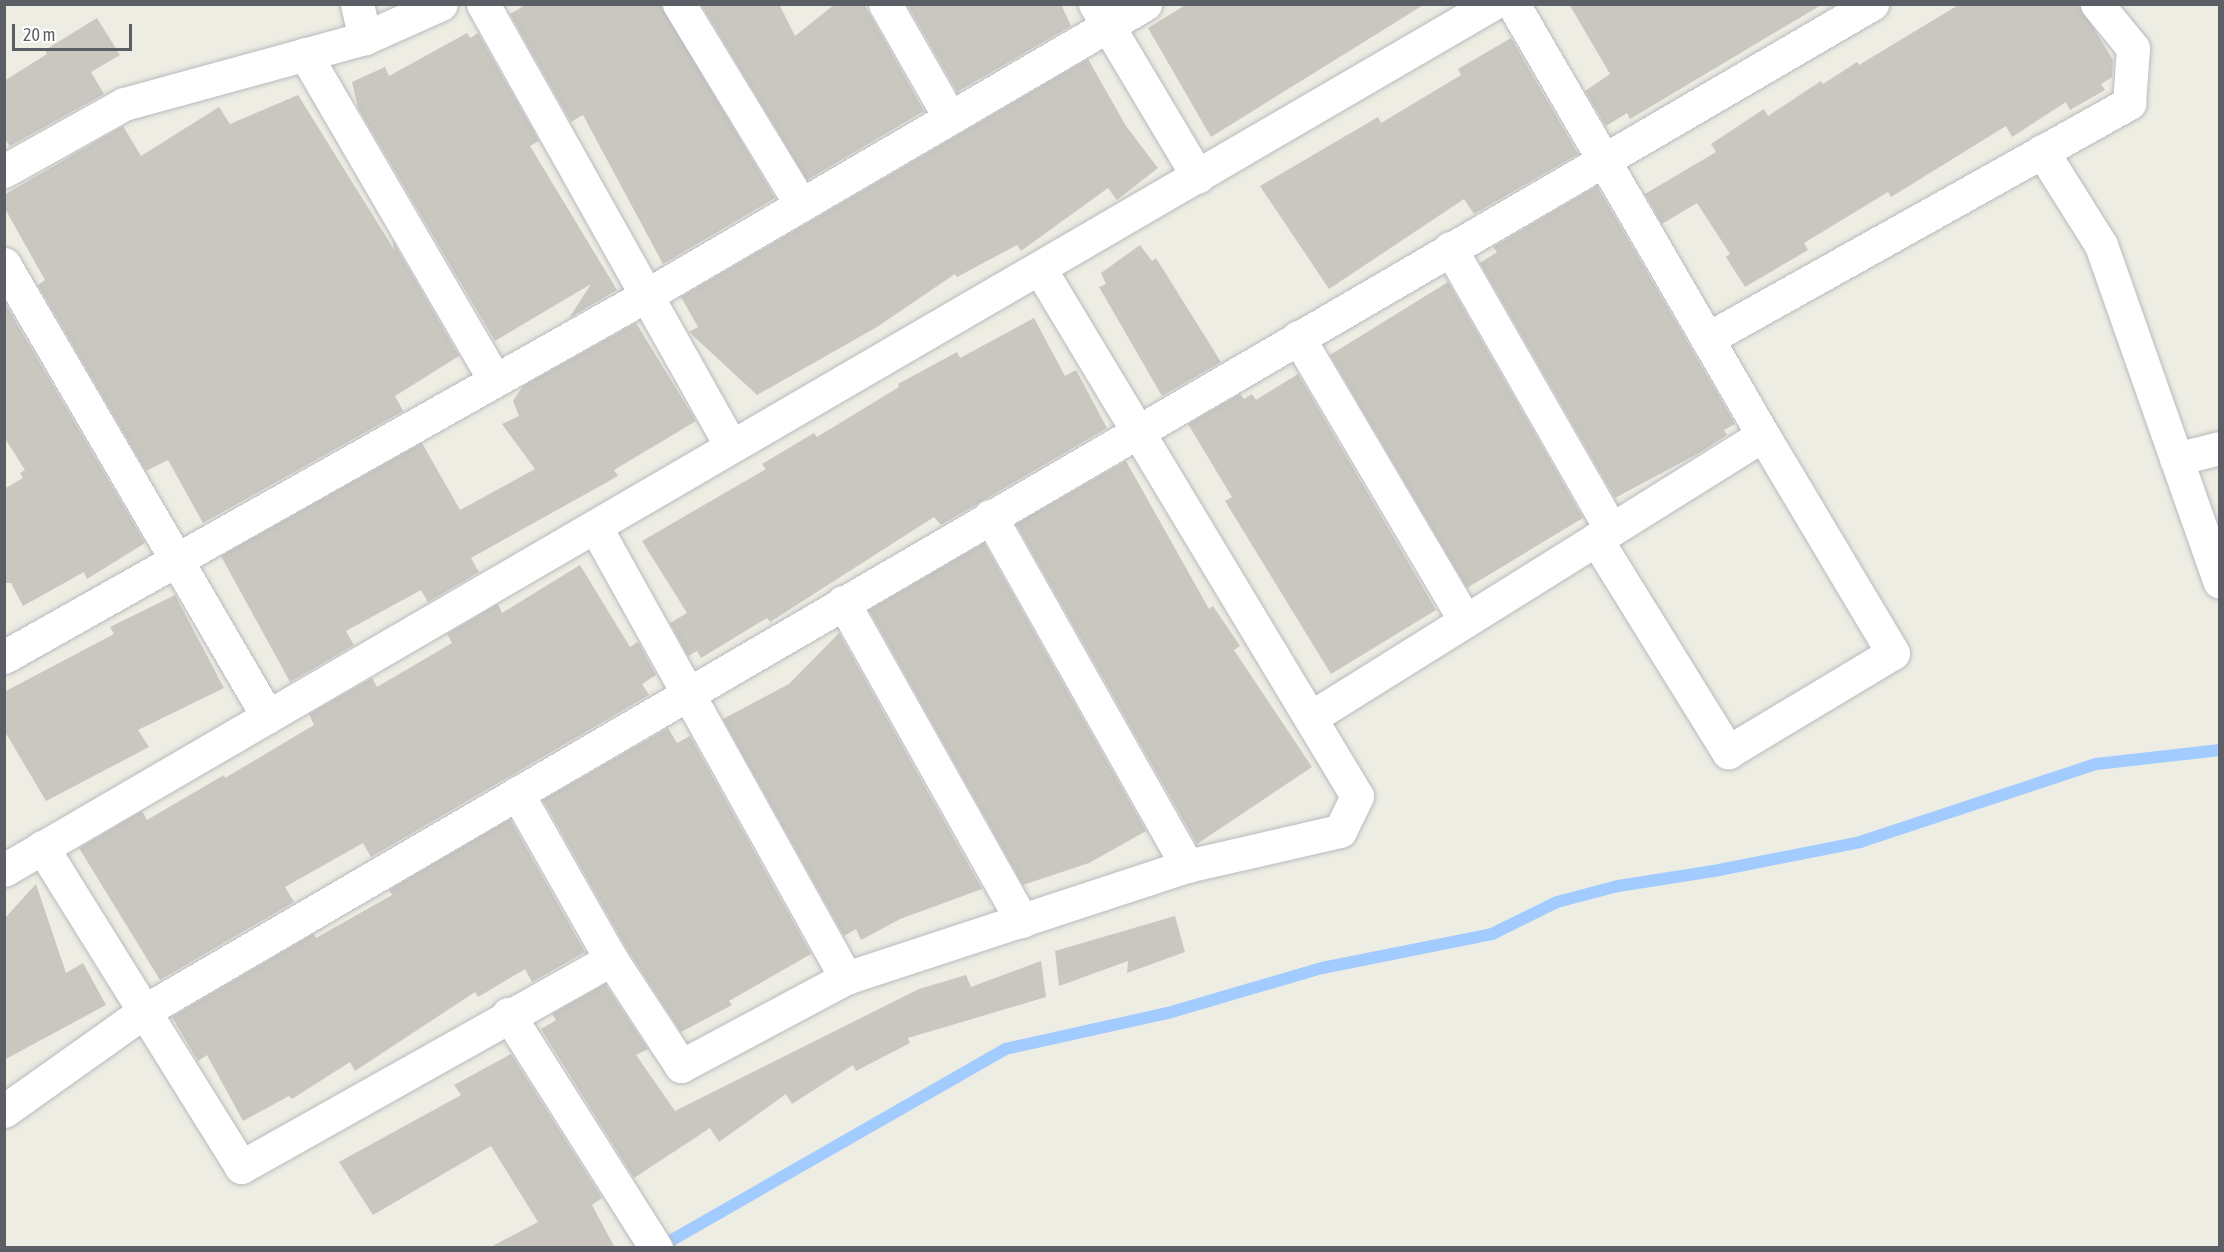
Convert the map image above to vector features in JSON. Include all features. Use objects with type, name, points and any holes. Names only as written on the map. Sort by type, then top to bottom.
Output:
[{"type":"street","points":[[357,4],[365,38]]},
{"type":"street","points":[[4,171],[124,104],[365,38],[441,4]]},
{"type":"street","points":[[483,4],[731,446]]},
{"type":"street","points":[[679,4],[801,205]]},
{"type":"street","points":[[885,4],[950,118]]},
{"type":"street","points":[[4,657],[176,557],[646,295],[950,118],[1101,15],[1145,4]]},
{"type":"street","points":[[4,870],[596,528],[731,446],[1040,269],[1492,4]]},
{"type":"street","points":[[1450,248],[1604,534],[1728,752],[1893,652],[1763,435],[1513,4]]},
{"type":"street","points":[[4,1111],[146,1010],[1602,159],[1872,4]]},
{"type":"street","points":[[1707,339],[2130,103],[2133,48],[2097,4]]},
{"type":"street","points":[[1101,15],[1198,177]]},
{"type":"street","points":[[305,54],[495,380]]},
{"type":"street","points":[[2042,151],[2101,245],[2220,582]]},
{"type":"street","points":[[4,264],[268,717]]},
{"type":"street","points":[[517,793],[611,959],[681,1066],[846,978],[1187,866],[1340,831],[1357,796],[1040,269]]},
{"type":"street","points":[[1298,337],[1465,621]]},
{"type":"street","points":[[1310,718],[1763,435]]},
{"type":"street","points":[[2176,459],[2220,448]]},
{"type":"street","points":[[990,516],[1187,866]]},
{"type":"street","points":[[596,528],[846,978]]},
{"type":"street","points":[[843,602],[1022,921]]},
{"type":"street","points":[[42,848],[146,1010],[241,1167],[508,1014],[611,959]]},
{"type":"street","points":[[508,1014],[656,1248]]},
{"type":"building","points":[[527,4],[660,4],[775,198],[663,264],[583,115],[571,122],[510,14]]},
{"type":"building","points":[[701,4],[779,4],[795,36],[835,4],[864,4],[924,111],[807,180]]},
{"type":"building","points":[[907,4],[1061,4],[1071,26],[957,92]]},
{"type":"building","points":[[1187,4],[1425,4],[1211,137],[1148,28]]},
{"type":"building","points":[[1569,4],[1823,4],[1630,119],[1627,113],[1606,126],[1585,91],[1610,74]]},
{"type":"building","points":[[1960,4],[2079,4],[2113,60],[2112,77],[2101,84],[2105,90],[2070,110],[2066,102],[2012,137],[2006,126],[1891,197],[1888,192],[1804,243],[1808,250],[1745,287],[1726,257],[1730,254],[1697,203],[1662,224],[1645,194],[1716,152],[1711,144],[1764,109],[1768,116],[1821,81],[1823,84],[1857,62],[1859,65]]},
{"type":"building","points":[[97,18],[120,55],[91,72],[104,94],[10,146],[4,138],[4,81],[47,54],[45,50]]},
{"type":"building","points":[[467,33],[470,38],[478,33],[539,141],[530,146],[617,290],[569,318],[591,284],[495,341],[358,108],[352,82],[385,67],[389,76]]},
{"type":"building","points":[[1511,38],[1578,154],[1474,214],[1464,199],[1329,289],[1260,186],[1378,117],[1381,123],[1461,75],[1458,69]]},
{"type":"building","points":[[1088,59],[1126,126],[1158,168],[1117,200],[1108,188],[1021,251],[1017,245],[957,277],[955,274],[877,327],[757,395],[689,332],[698,327],[681,297]]},
{"type":"building","points":[[298,95],[395,251],[392,240],[459,356],[395,396],[403,411],[203,523],[168,460],[146,471],[38,285],[45,280],[4,207],[4,195],[123,126],[141,156],[219,107],[230,124]]},
{"type":"building","points":[[1597,186],[1735,424],[1724,430],[1727,435],[1699,453],[1615,498],[1480,263],[1497,252],[1493,247]]},
{"type":"building","points":[[1140,245],[1152,261],[1156,258],[1221,362],[1162,396],[1099,287],[1106,284],[1101,273]]},
{"type":"building","points":[[1448,282],[1583,518],[1467,588],[1330,355]]},
{"type":"building","points":[[6,305],[145,543],[87,579],[84,572],[23,606],[11,583],[4,583],[4,489],[23,478],[20,473],[25,470],[4,437]]},
{"type":"building","points":[[1034,318],[1065,376],[1076,370],[1107,428],[941,525],[934,517],[770,622],[767,618],[701,658],[697,651],[688,656],[670,623],[687,613],[642,541],[766,469],[762,464],[814,433],[817,437],[899,387],[898,384],[957,352],[960,358]]},
{"type":"building","points":[[636,323],[696,421],[614,470],[618,476],[471,558],[479,572],[428,602],[421,590],[346,631],[354,645],[290,682],[221,556],[422,443],[460,510],[535,469],[502,424],[519,416],[513,401],[523,386]]},
{"type":"building","points":[[1298,374],[1436,610],[1331,674],[1225,501],[1232,497],[1188,424],[1240,394],[1244,399],[1252,394],[1256,400]]},
{"type":"building","points":[[1126,461],[1209,609],[1213,606],[1240,646],[1234,650],[1312,767],[1197,844],[1016,524]]},
{"type":"building","points":[[984,543],[1146,831],[1089,863],[1023,885],[869,610]]},
{"type":"building","points":[[580,565],[630,647],[638,642],[656,675],[642,684],[649,695],[371,857],[363,843],[285,887],[294,902],[160,980],[79,848],[142,811],[147,820],[224,775],[225,778],[314,725],[309,714],[372,678],[377,687],[452,643],[447,634],[498,604],[502,613]]},
{"type":"building","points":[[175,595],[224,688],[138,730],[149,747],[46,801],[4,730],[4,692],[114,634],[110,627]]},
{"type":"building","points":[[839,633],[982,889],[900,919],[861,940],[856,929],[844,936],[723,719],[789,684]]},
{"type":"building","points":[[668,728],[677,743],[690,736],[811,954],[729,1001],[732,1005],[681,1032],[627,949],[543,800]]},
{"type":"building","points":[[510,819],[585,952],[532,982],[525,969],[478,997],[475,992],[355,1071],[350,1062],[292,1099],[289,1096],[243,1121],[207,1055],[198,1061],[172,1017],[313,934],[316,938],[392,895],[389,890]]},
{"type":"building","points":[[36,884],[66,973],[83,963],[106,1005],[4,1060],[4,919]]},
{"type":"building","points":[[1175,916],[1185,952],[1127,973],[1128,961],[1059,986],[1055,951]]},
{"type":"building","points":[[1041,961],[1046,997],[908,1038],[910,1043],[856,1071],[853,1065],[792,1104],[786,1094],[719,1142],[710,1128],[634,1178],[541,1029],[556,1020],[552,1014],[605,984],[648,1049],[636,1055],[675,1111],[919,989],[966,975],[971,987]]},
{"type":"building","points":[[511,1054],[602,1198],[592,1205],[615,1248],[489,1248],[538,1222],[491,1146],[373,1215],[339,1162],[461,1095],[454,1085]]},
{"type":"waterway","points":[[658,1248],[1005,1049],[1168,1013],[1322,968],[1492,934],[1557,902],[1618,886],[1714,871],[1860,842],[2096,764],[2220,750]]}]
